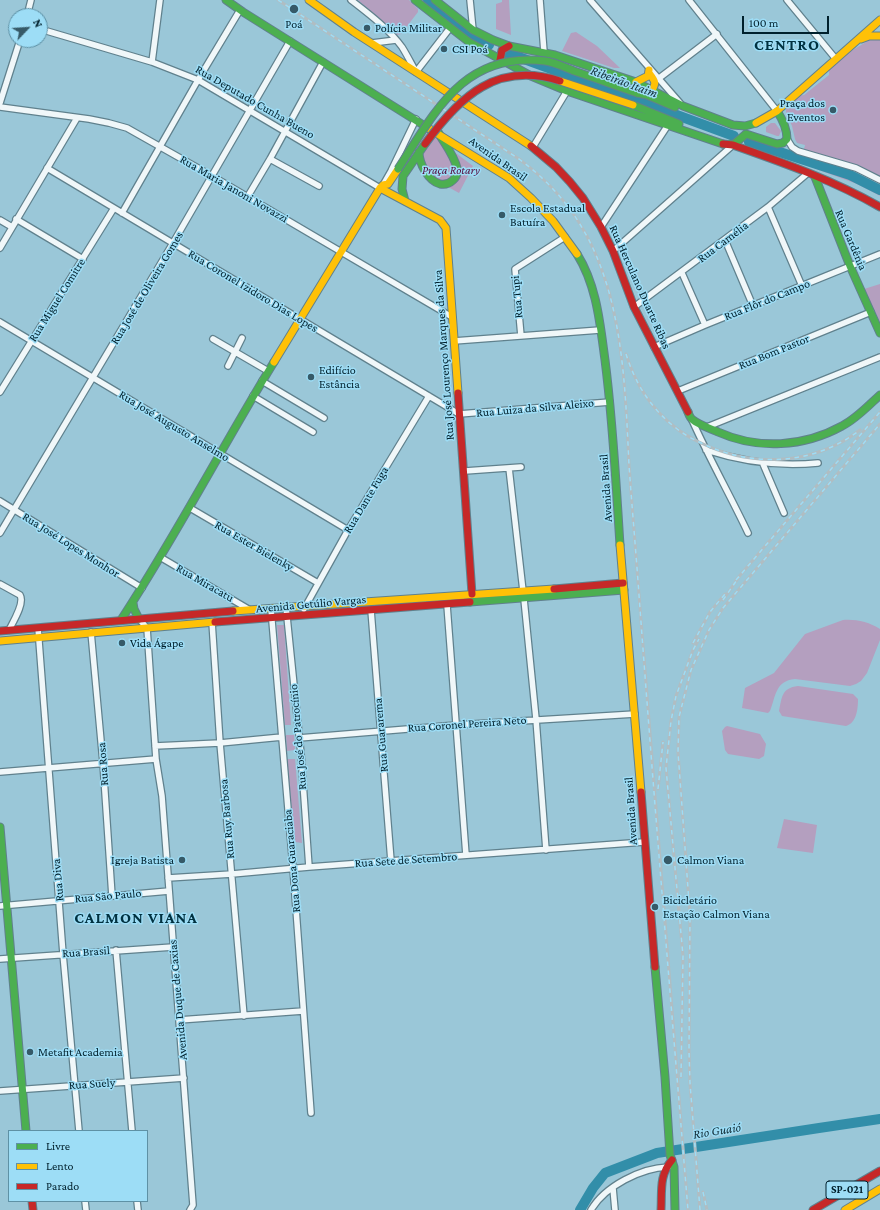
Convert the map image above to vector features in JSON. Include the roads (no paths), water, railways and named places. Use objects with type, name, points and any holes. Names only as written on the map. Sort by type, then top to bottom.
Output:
[{"type":"main road","name":"Avenida Brasil","points":[[226,0],[323,62],[416,118],[524,189],[565,237],[585,270],[592,289],[600,330],[610,402],[623,587],[635,714],[644,842],[665,1076],[675,1210]]},
{"type":"main road","name":"Rua Herculano Duarte Ribas","points":[[309,0],[354,32],[533,147],[556,167],[570,182],[583,198],[601,227],[613,251],[634,307],[692,420]]},
{"type":"main road","points":[[415,0],[469,42],[531,76],[567,91],[726,145],[736,143],[746,134],[781,144],[788,139],[785,125],[777,111]]},
{"type":"main road","points":[[435,0],[473,30],[492,40],[509,46],[544,52],[636,82],[650,93],[676,105],[726,126],[738,128],[757,123],[777,111],[880,20]]},
{"type":"main road","points":[[857,40],[869,36],[880,36]]},
{"type":"main road","points":[[489,54],[495,51],[496,48],[492,40]]},
{"type":"main road","points":[[500,60],[502,50],[509,46]]},
{"type":"main road","points":[[121,620],[190,508],[253,396],[301,319],[340,252],[382,187],[388,184],[445,99],[471,76],[493,65],[519,60],[546,61],[637,93],[650,93]]},
{"type":"main road","points":[[636,82],[645,78],[649,71],[655,81],[650,93]]},
{"type":"main road","points":[[405,201],[402,188],[403,176],[446,116],[463,99],[484,84],[505,77],[534,74],[633,105],[696,132],[736,143],[852,191],[880,207]]},
{"type":"main road","points":[[676,105],[732,125],[745,126]]},
{"type":"main road","points":[[419,152],[422,166],[428,176],[435,182],[438,184],[444,184],[455,179],[457,175],[456,165],[438,132]]},
{"type":"main road","name":"Rua Gardênia","points":[[812,175],[880,333]]},
{"type":"main road","name":"Rua Deputado Cunha Bueno","points":[[382,187],[405,201]]},
{"type":"main road","name":"Rua José Lourenço Marques da Silva","points":[[405,201],[440,220],[446,228],[465,471],[472,594]]},
{"type":"main road","points":[[692,420],[725,435],[747,441],[769,444],[791,443],[813,439],[843,426],[857,416],[880,395]]},
{"type":"main road","name":"Avenida Getúlio Vargas","points":[[0,640],[447,604],[524,595],[623,587]]},
{"type":"main road","points":[[447,604],[451,602],[468,600],[472,598],[472,594]]},
{"type":"main road","name":"Avenida Getúlio Vargas","points":[[0,631],[286,607],[472,594],[524,595]]},
{"type":"main road","points":[[132,603],[140,619]]},
{"type":"main road","points":[[0,827],[3,906],[11,958],[26,1130]]},
{"type":"main road","points":[[661,1210],[661,1186],[666,1167],[672,1161]]},
{"type":"main road","name":"SP-021","points":[[813,1210],[880,1171]]},
{"type":"main road","name":"SP-021","points":[[845,1210],[880,1189]]},
{"type":"street","points":[[152,62],[160,0]]},
{"type":"street","points":[[351,0],[371,16],[396,40],[404,49],[416,72],[450,28]]},
{"type":"street","points":[[470,0],[473,30]]},
{"type":"street","points":[[540,0],[544,52]]},
{"type":"street","points":[[590,0],[649,71],[658,79],[676,105]]},
{"type":"street","points":[[689,0],[777,111]]},
{"type":"street","points":[[787,0],[836,58]]},
{"type":"street","points":[[122,213],[240,10]]},
{"type":"street","name":"Rua Deputado Cunha Bueno","points":[[48,31],[152,62],[198,80],[382,187]]},
{"type":"street","points":[[658,79],[717,34]]},
{"type":"street","points":[[372,43],[396,40]]},
{"type":"street","name":"Rua José de Oliveira Gomes","points":[[0,533],[94,378],[290,41]]},
{"type":"street","points":[[0,103],[17,48]]},
{"type":"street","points":[[248,196],[323,62]]},
{"type":"street","points":[[533,147],[567,91]]},
{"type":"street","name":"Rua Maria Janoni Novazzi","points":[[0,107],[109,123],[127,128],[248,196],[340,252],[452,317]]},
{"type":"street","points":[[0,248],[77,118]]},
{"type":"street","points":[[382,187],[416,118]]},
{"type":"street","points":[[601,227],[668,125]]},
{"type":"street","points":[[788,139],[792,148],[798,151],[856,168],[880,180]]},
{"type":"street","points":[[613,251],[736,143]]},
{"type":"street","points":[[270,159],[319,186]]},
{"type":"street","name":"Rua Coronel Izidoro Dias Lopes","points":[[47,168],[460,414]]},
{"type":"street","name":"Rua Camélia","points":[[634,307],[682,273],[812,175]]},
{"type":"street","points":[[768,207],[802,286]]},
{"type":"street","name":"Rua Miguel Comitre","points":[[0,392],[114,208]]},
{"type":"street","points":[[16,219],[82,259]]},
{"type":"street","points":[[0,220],[12,227]]},
{"type":"street","name":"Rua Tupi","points":[[521,336],[515,269],[565,237]]},
{"type":"street","points":[[725,240],[753,306]]},
{"type":"street","name":"Rua Flôr do Campo","points":[[654,347],[880,254]]},
{"type":"street","points":[[682,273],[705,325]]},
{"type":"street","name":"Rua Bom Pastor","points":[[678,391],[871,312]]},
{"type":"street","name":"Rua José Augusto Anselmo","points":[[0,322],[348,530]]},
{"type":"street","points":[[454,341],[600,330]]},
{"type":"street","points":[[228,366],[242,338]]},
{"type":"street","points":[[213,339],[268,371]]},
{"type":"street","points":[[707,427],[880,357]]},
{"type":"street","points":[[262,381],[324,418]]},
{"type":"street","points":[[253,396],[313,432]]},
{"type":"street","name":"Rua Dante Fuga","points":[[302,616],[305,606],[348,530],[429,396]]},
{"type":"street","name":"Rua Luiza da Silva Aleixo","points":[[460,414],[610,402]]},
{"type":"street","name":"Rua Herculano Duarte Ribas","points":[[692,420],[706,450],[733,500],[748,533]]},
{"type":"street","points":[[706,450],[725,456],[763,464],[788,465],[818,463]]},
{"type":"street","points":[[763,464],[784,513]]},
{"type":"street","points":[[465,471],[521,467]]},
{"type":"street","points":[[509,468],[524,595],[536,719],[546,850]]},
{"type":"street","name":"Rua José Lopes Monhor","points":[[0,501],[142,588]]},
{"type":"street","name":"Rua Ester Bielenky","points":[[190,508],[318,583]]},
{"type":"street","name":"Rua Miracatu","points":[[160,558],[250,610]]},
{"type":"street","points":[[0,584],[20,595],[22,598],[9,630]]},
{"type":"street","points":[[447,604],[466,855]]},
{"type":"street","name":"Rua José do Patrocínio","points":[[286,607],[299,738],[309,867]]},
{"type":"street","name":"Rua Dona Guaraciaba","points":[[270,609],[293,868],[311,1113]]},
{"type":"street","name":"Rua Guararema","points":[[371,610],[391,860]]},
{"type":"street","points":[[140,619],[146,628]]},
{"type":"street","name":"Rua Ruy Barbosa","points":[[212,622],[220,743],[244,1016]]},
{"type":"street","name":"Rua Diva","points":[[38,628],[63,954],[79,1130]]},
{"type":"street","name":"Avenida Duque de Caxias","points":[[146,628],[156,759],[162,796],[184,1078],[192,1207]]},
{"type":"street","name":"Rua Rosa","points":[[91,632],[103,763],[112,896]]},
{"type":"street","name":"Rua Coronel Pereira Neto","points":[[299,738],[536,719],[635,714]]},
{"type":"street","points":[[155,746],[220,743],[282,737]]},
{"type":"street","points":[[0,772],[156,759]]},
{"type":"street","name":"Rua Sete de Setembro","points":[[168,878],[644,842]]},
{"type":"street","name":"Rua São Paulo","points":[[3,906],[169,890]]},
{"type":"street","name":"Rua Brasil","points":[[0,959],[173,947]]},
{"type":"street","points":[[116,950],[132,1130]]},
{"type":"street","points":[[179,1020],[303,1011]]},
{"type":"street","name":"Rua Suely","points":[[0,1091],[184,1078]]},
{"type":"street","points":[[591,1210],[601,1198],[625,1180],[646,1170],[666,1167]]},
{"type":"street","points":[[613,1188],[615,1210]]},
{"type":"waterway","name":"Ribeirão Itaim","points":[[428,0],[471,34],[489,45]]},
{"type":"waterway","name":"Ribeirão Itaim","points":[[505,52],[734,136]]},
{"type":"waterway","name":"Ribeirão Itaim","points":[[749,142],[850,175],[880,190]]},
{"type":"waterway","name":"Rio Guaió","points":[[580,1210],[593,1188],[605,1173],[657,1153],[880,1119]]},
{"type":"railway","points":[[278,0],[519,159],[535,172],[564,201],[580,224],[594,249],[604,276],[616,322],[623,369],[630,481],[688,1210]]},
{"type":"railway","points":[[626,354],[634,375],[645,395],[667,421],[684,434],[719,450],[739,456],[760,459],[781,459],[822,451],[842,442],[860,430]]},
{"type":"railway","points":[[736,580],[880,412]]},
{"type":"railway","points":[[700,1210],[690,1083],[690,916],[678,752],[679,717],[691,670],[709,630],[723,608],[880,424]]},
{"type":"railway","points":[[723,600],[739,577]]},
{"type":"railway","points":[[693,643],[710,612],[725,594]]},
{"type":"railway","points":[[681,1077],[683,956],[666,768],[671,721],[676,696],[693,650],[699,639]]},
{"type":"railway","points":[[658,789],[663,742]]},
{"type":"railway","points":[[703,1192],[707,1210]]},
{"type":"place","name":"Poá","points":[[294,9]]},
{"type":"place","name":"Polícia Militar","points":[[367,28]]},
{"type":"place","name":"CSI Poá","points":[[444,49]]},
{"type":"place","name":"Praça dos Eventos","points":[[833,110]]},
{"type":"place","name":"Escola Estadual Batuíra","points":[[502,215]]},
{"type":"place","name":"Edifício Estância","points":[[311,377]]},
{"type":"place","name":"Vida Ágape","points":[[122,643]]},
{"type":"place","name":"Igreja Batista","points":[[182,860]]},
{"type":"place","name":"Calmon Viana","points":[[668,860]]},
{"type":"place","name":"Bicicletário Estação Calmon Viana","points":[[655,907]]},
{"type":"place","name":"Metafit Academia","points":[[30,1052]]},
{"type":"district","name":"CENTRO","points":[[787,45]]},
{"type":"district","name":"CALMON VIANA","points":[[136,918]]},
{"type":"park label","name":"Praça Rotary","points":[[451,170]]}]
